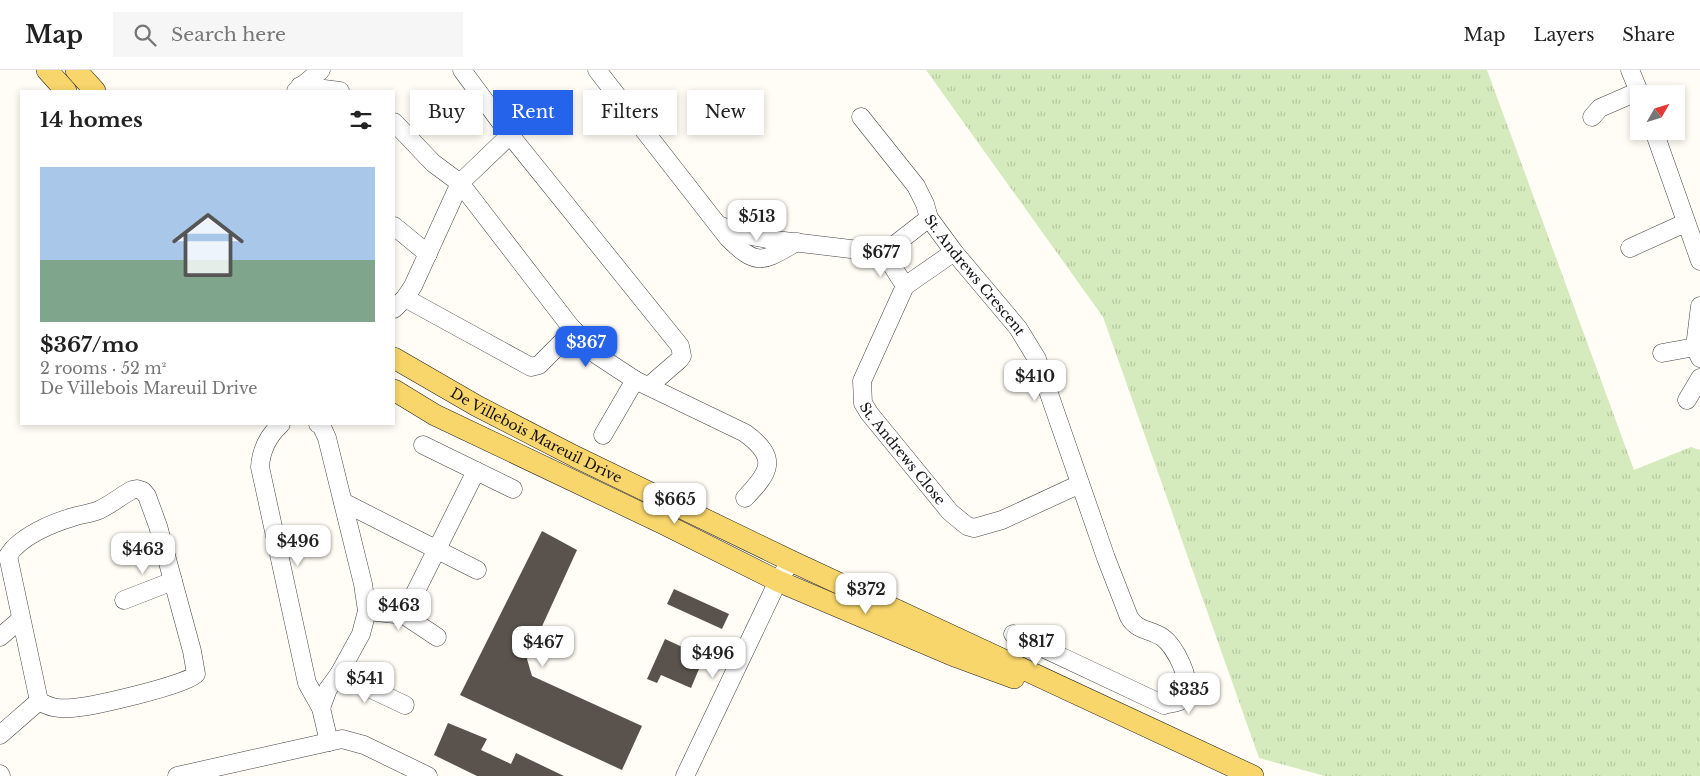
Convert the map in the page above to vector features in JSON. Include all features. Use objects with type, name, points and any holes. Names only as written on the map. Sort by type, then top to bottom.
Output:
[{"type":"main road","points":[[47,70],[65,90]]},
{"type":"main road","points":[[76,70],[94,90]]},
{"type":"main road","name":"De Villebois Mareuil Drive","points":[[395,359],[477,406],[576,457],[791,561],[1253,776]]},
{"type":"main road","name":"De Villebois Mareuil Drive","points":[[395,391],[435,415],[662,523],[778,581],[957,657],[1102,712],[1239,776]]},
{"type":"street","points":[[462,70],[493,111]]},
{"type":"street","points":[[597,70],[718,225],[746,235],[884,253],[929,218]]},
{"type":"street","points":[[1630,70],[1637,85]]},
{"type":"street","points":[[307,81],[337,90]]},
{"type":"street","points":[[1592,117],[1600,108],[1630,96]]},
{"type":"street","name":"St. Andrews Crescent","points":[[861,117],[916,186],[925,204],[929,218],[954,252],[1018,328],[1032,350],[1129,617],[1133,624],[1163,637],[1177,654],[1188,686],[1185,697],[1181,701],[1164,704],[1013,634]]},
{"type":"street","points":[[395,123],[433,163],[460,182],[574,330],[602,360],[642,383],[745,432],[753,439],[768,460],[768,466],[763,478],[745,498]]},
{"type":"street","points":[[509,135],[460,182],[428,254],[400,304],[531,367],[539,365],[574,330]]},
{"type":"street","points":[[511,135],[680,346],[682,356],[679,360],[642,383],[603,434]]},
{"type":"street","points":[[1657,140],[1700,261]]},
{"type":"street","points":[[1630,248],[1686,223]]},
{"type":"street","points":[[395,227],[428,254]]},
{"type":"street","name":"St. Andrews Close","points":[[954,252],[906,286],[862,381],[863,403],[869,413],[950,512],[967,526],[974,528],[1002,520],[1080,484]]},
{"type":"street","points":[[884,253],[906,286]]},
{"type":"street","points":[[1662,353],[1697,353],[1700,306]]},
{"type":"street","points":[[1687,400],[1700,378]]},
{"type":"street","points":[[280,425],[260,454],[260,468],[307,683],[321,708],[328,742]]},
{"type":"street","points":[[321,425],[327,438],[363,584],[366,611],[361,634],[339,674],[328,689],[321,708]]},
{"type":"street","points":[[423,445],[513,489]]},
{"type":"street","points":[[404,615],[476,471]]},
{"type":"street","points":[[132,490],[143,491],[147,496],[173,581],[192,651],[196,670],[194,677],[101,704],[78,708],[53,708],[39,701],[8,560],[11,552],[35,532],[63,520],[101,509],[132,490]]},
{"type":"street","points":[[343,502],[437,548],[477,570]]},
{"type":"street","points":[[685,776],[778,581],[791,561]]},
{"type":"street","points":[[124,600],[173,581]]},
{"type":"street","points":[[366,611],[404,615],[437,637]]},
{"type":"street","points":[[0,637],[21,620]]},
{"type":"street","points":[[339,674],[405,705]]},
{"type":"street","points":[[0,735],[39,701]]},
{"type":"street","points":[[177,776],[342,739],[356,742],[428,776]]},
{"type":"green space","points":[[926,70],[1487,70],[1634,470],[1691,447],[1700,450],[1700,776],[1325,776],[1259,758],[1103,317]]},
{"type":"building","points":[[542,531],[577,550],[527,659],[532,676],[642,726],[622,770],[460,695]]},
{"type":"building","points":[[674,589],[729,614],[722,629],[667,604]]},
{"type":"building","points":[[665,639],[704,657],[691,688],[661,675],[657,683],[647,679]]},
{"type":"building","points":[[448,723],[487,739],[481,750],[511,764],[516,753],[564,776],[477,776],[434,755]]}]
